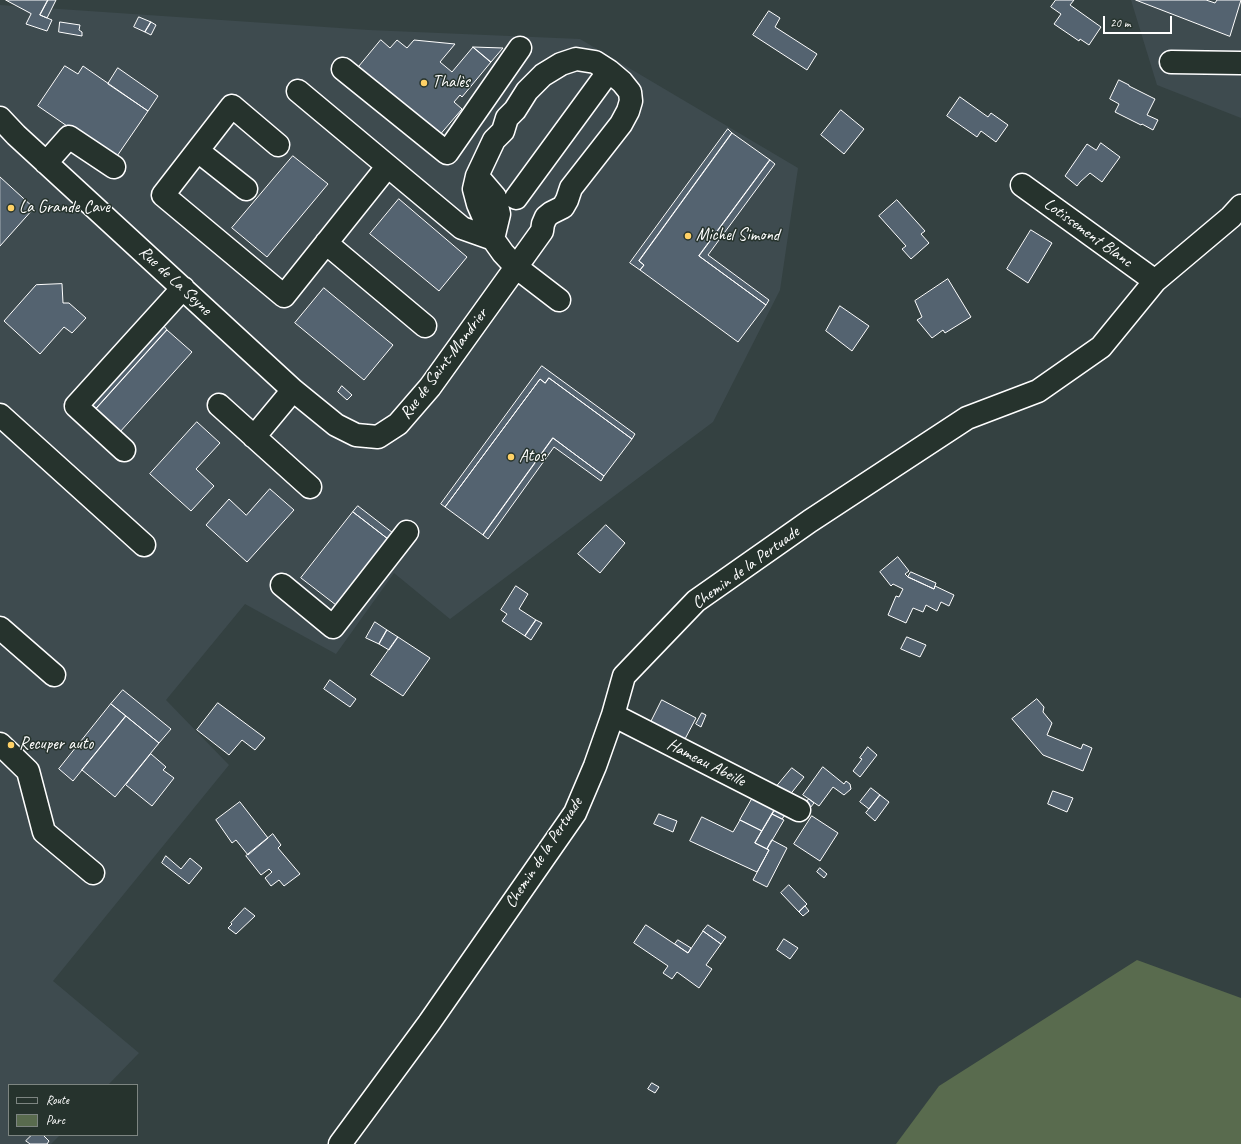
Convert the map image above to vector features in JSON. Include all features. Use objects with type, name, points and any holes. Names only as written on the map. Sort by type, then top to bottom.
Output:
[{"type":"street","points":[[343,69],[447,153],[520,48]]},
{"type":"street","name":"Rue de Saint-Mandrier","points":[[356,435],[378,436],[398,424],[430,387],[516,267],[542,231],[546,218],[551,213],[563,207],[571,188],[621,124],[628,111],[631,101],[630,92],[622,82],[595,62],[576,59],[561,64],[543,75],[527,91],[515,110],[507,118],[503,131],[494,140],[477,176],[474,189],[478,204],[493,239],[503,253],[516,267],[560,300]]},
{"type":"street","points":[[1171,62],[1241,63]]},
{"type":"street","points":[[516,198],[609,71]]},
{"type":"street","points":[[298,91],[387,167],[462,228],[493,239]]},
{"type":"street","points":[[278,145],[232,106],[163,195],[284,296],[387,167]]},
{"type":"street","name":"Rue de La Seyne","points":[[0,118],[46,163],[293,390],[336,425],[356,435]]},
{"type":"street","points":[[464,129],[490,148]]},
{"type":"street","points":[[46,163],[69,136],[114,167]]},
{"type":"street","points":[[198,151],[246,189]]},
{"type":"street","name":"Lotissement Blanc","points":[[1022,185],[1154,281]]},
{"type":"street","name":"Chemin de la Pertuade","points":[[340,1144],[429,1023],[575,813],[595,766],[613,715],[624,676],[696,601],[810,521],[967,418],[1038,391],[1101,347],[1154,281],[1232,217],[1241,206]]},
{"type":"street","points":[[326,243],[425,326]]},
{"type":"street","points":[[124,450],[76,406],[182,288]]},
{"type":"street","points":[[254,437],[293,390]]},
{"type":"street","points":[[219,405],[310,487]]},
{"type":"street","points":[[0,415],[144,546]]},
{"type":"street","points":[[282,585],[333,627],[406,532]]},
{"type":"street","points":[[0,628],[54,675]]},
{"type":"street","name":"Hameau Abeille","points":[[613,715],[799,810]]},
{"type":"street","points":[[0,744],[28,771],[44,832],[93,873]]},
{"type":"shaded area","points":[[1131,0],[1241,0],[1241,118],[1157,85]]},
{"type":"shaded area","points":[[0,5],[369,30],[580,39],[798,168],[780,290],[713,422],[450,619],[394,573],[336,654],[245,604],[166,700],[229,765],[53,981],[139,1053],[109,1084],[8,1084],[8,1136],[59,1136],[51,1144],[0,1144]]},
{"type":"green space","points":[[1137,960],[1241,998],[1241,1144],[896,1144],[939,1086]]},
{"type":"building","points":[[6,0],[48,0],[40,15],[52,20],[47,31],[26,24],[31,14]]},
{"type":"building","points":[[48,0],[56,0],[47,18],[40,15]]},
{"type":"building","points":[[1056,0],[1074,0],[1070,5],[1101,27],[1089,45],[1080,39],[1079,41],[1054,24],[1061,14],[1051,7]]},
{"type":"building","points":[[1136,0],[1206,0],[1215,3],[1217,0],[1241,0],[1230,36]]},
{"type":"building","points":[[769,11],[780,18],[775,27],[817,54],[807,70],[753,35]]},
{"type":"building","points":[[139,17],[151,22],[145,32],[134,27]]},
{"type":"building","points":[[60,22],[80,25],[79,30],[82,32],[82,36],[59,32]]},
{"type":"building","points":[[151,22],[156,25],[151,35],[145,32]]},
{"type":"building","name":"Thalès","points":[[381,40],[390,48],[397,40],[407,48],[414,40],[455,44],[440,62],[452,72],[473,47],[491,62],[462,97],[460,95],[454,102],[462,109],[438,137],[357,69]]},
{"type":"building","points":[[473,47],[503,48],[491,62]]},
{"type":"building","points":[[65,66],[78,74],[83,66],[148,111],[115,159],[38,106]]},
{"type":"building","points":[[118,68],[158,96],[148,111],[108,84]]},
{"type":"building","points":[[1119,80],[1155,99],[1147,115],[1158,120],[1153,130],[1115,112],[1119,104],[1110,99]]},
{"type":"building","points":[[960,97],[988,117],[991,113],[1008,125],[996,142],[981,131],[977,137],[947,116]]},
{"type":"building","points":[[841,110],[864,129],[844,154],[821,135]]},
{"type":"building","points":[[728,129],[732,133],[639,261],[644,265],[640,270],[630,263]]},
{"type":"building","points":[[732,133],[770,160],[699,256],[766,305],[738,342],[640,270],[644,265],[639,261]]},
{"type":"building","points":[[1101,143],[1120,157],[1102,182],[1090,173],[1077,186],[1065,176],[1087,144],[1096,150]]},
{"type":"building","points":[[293,156],[328,184],[267,257],[232,228]]},
{"type":"building","points":[[770,160],[775,164],[708,255],[769,300],[766,305],[699,256]]},
{"type":"building","points":[[0,177],[34,208],[0,246]]},
{"type":"building","points":[[399,199],[467,257],[439,291],[370,234]]},
{"type":"building","points":[[897,200],[925,231],[921,234],[929,243],[911,259],[902,249],[906,246],[879,216]]},
{"type":"building","points":[[1031,230],[1052,243],[1028,283],[1007,269]]},
{"type":"building","points":[[948,279],[971,317],[945,333],[943,330],[932,338],[917,320],[922,317],[915,301]]},
{"type":"building","points":[[62,284],[63,303],[69,303],[86,318],[72,333],[64,327],[40,354],[4,321],[36,285]]},
{"type":"building","points":[[324,288],[393,345],[364,380],[295,323]]},
{"type":"building","points":[[840,306],[869,326],[852,351],[826,331]]},
{"type":"building","points":[[164,326],[167,330],[94,411],[90,407]]},
{"type":"building","points":[[167,330],[192,352],[119,433],[94,411]]},
{"type":"building","points":[[542,366],[635,434],[632,439],[549,378],[545,383],[540,379],[445,507],[441,504]]},
{"type":"building","name":"Atos","points":[[549,378],[632,439],[604,476],[553,438],[483,535],[445,507],[540,379],[545,383]]},
{"type":"building","points":[[342,386],[352,395],[347,400],[338,392]]},
{"type":"building","points":[[197,422],[220,443],[196,469],[214,486],[191,511],[150,474]]},
{"type":"building","points":[[553,438],[604,476],[601,481],[554,447],[488,539],[483,535]]},
{"type":"building","points":[[270,489],[294,510],[247,562],[206,525],[229,499],[246,515]]},
{"type":"building","points":[[358,506],[393,533],[388,539],[353,512]]},
{"type":"building","points":[[353,512],[388,539],[336,605],[301,578]]},
{"type":"building","points":[[606,525],[625,543],[600,573],[578,554]]},
{"type":"building","points":[[898,557],[909,571],[905,574],[908,577],[934,589],[935,586],[954,595],[949,606],[941,602],[937,611],[926,605],[923,612],[913,608],[906,623],[888,615],[896,596],[899,597],[903,589],[893,584],[891,586],[880,572]]},
{"type":"building","points":[[911,572],[936,583],[934,589],[908,577]]},
{"type":"building","points":[[516,586],[528,594],[519,609],[536,620],[525,636],[502,621],[507,614],[501,610]]},
{"type":"building","points":[[536,620],[542,623],[531,640],[525,636]]},
{"type":"building","points":[[375,622],[387,630],[379,644],[366,638]]},
{"type":"building","points":[[387,630],[398,637],[389,650],[379,644]]},
{"type":"building","points":[[398,637],[430,658],[403,696],[371,675]]},
{"type":"building","points":[[907,637],[926,645],[920,657],[901,649]]},
{"type":"building","points":[[330,680],[356,699],[350,707],[324,689]]},
{"type":"building","points":[[123,690],[171,729],[159,743],[111,704]]},
{"type":"building","points":[[1037,699],[1044,707],[1043,712],[1052,723],[1047,735],[1081,749],[1083,744],[1092,748],[1083,771],[1043,755],[1012,719]]},
{"type":"building","points":[[662,700],[696,718],[685,739],[651,722]]},
{"type":"building","points":[[218,703],[265,738],[255,750],[242,740],[229,755],[197,730]]},
{"type":"building","points":[[111,704],[126,716],[73,781],[59,769]]},
{"type":"building","points":[[702,713],[706,715],[701,727],[696,724]]},
{"type":"building","points":[[126,716],[159,743],[115,797],[82,770]]},
{"type":"building","points":[[868,747],[877,755],[860,777],[853,771],[862,759],[860,758]]},
{"type":"building","points":[[151,754],[166,767],[163,770],[174,778],[152,806],[126,785]]},
{"type":"building","points":[[823,767],[844,784],[846,781],[850,784],[851,789],[844,795],[833,787],[819,806],[803,795]]},
{"type":"building","points":[[792,768],[804,777],[789,796],[777,786]]},
{"type":"building","points":[[871,788],[880,795],[869,809],[860,802]]},
{"type":"building","points":[[1053,791],[1073,798],[1067,812],[1048,804]]},
{"type":"building","points":[[756,792],[777,806],[762,831],[740,820]]},
{"type":"building","points":[[880,795],[889,802],[875,821],[866,813]]},
{"type":"building","points":[[809,799],[814,803],[810,808],[805,804]]},
{"type":"building","points":[[240,802],[268,838],[248,855],[236,840],[232,843],[216,820]]},
{"type":"building","points":[[777,806],[787,812],[782,819],[772,814]]},
{"type":"building","points":[[659,814],[677,821],[673,832],[654,824]]},
{"type":"building","points":[[772,814],[784,820],[767,849],[755,843]]},
{"type":"building","points":[[812,816],[838,833],[820,861],[794,844]]},
{"type":"building","points":[[702,817],[733,832],[740,820],[762,831],[755,843],[769,850],[757,872],[690,841]]},
{"type":"building","points":[[273,834],[281,845],[278,848],[300,874],[284,886],[279,880],[271,886],[265,878],[272,872],[269,869],[261,875],[246,856]]},
{"type":"building","points":[[772,840],[787,848],[767,887],[753,880],[769,850],[767,849]]},
{"type":"building","points":[[166,856],[181,869],[190,858],[202,868],[189,884],[162,863]]},
{"type":"building","points":[[820,868],[827,874],[824,878],[817,872]]},
{"type":"building","points":[[789,885],[807,904],[799,912],[781,893]]},
{"type":"building","points":[[805,906],[809,911],[803,916],[799,912]]},
{"type":"building","points":[[245,908],[255,916],[236,934],[228,928]]},
{"type":"building","points":[[646,925],[688,953],[703,931],[721,944],[706,965],[712,969],[699,988],[677,972],[672,979],[663,973],[668,966],[634,943]]},
{"type":"building","points":[[708,925],[726,937],[721,944],[703,931]]},
{"type":"building","points":[[784,939],[798,948],[790,959],[777,950]]},
{"type":"building","points":[[678,940],[691,948],[688,953],[675,944]]},
{"type":"building","points":[[652,1083],[659,1087],[655,1093],[648,1089]]},
{"type":"building","points":[[31,1136],[44,1136],[49,1141],[47,1144],[30,1144],[26,1141]]},
{"type":"place","name":"Thalès","points":[[424,83]]},
{"type":"place","name":"La Grande Cave","points":[[11,208]]},
{"type":"place","name":"Michel Simond","points":[[688,236]]},
{"type":"place","name":"Atos","points":[[511,457]]},
{"type":"place","name":"Recuper auto","points":[[11,745]]}]
